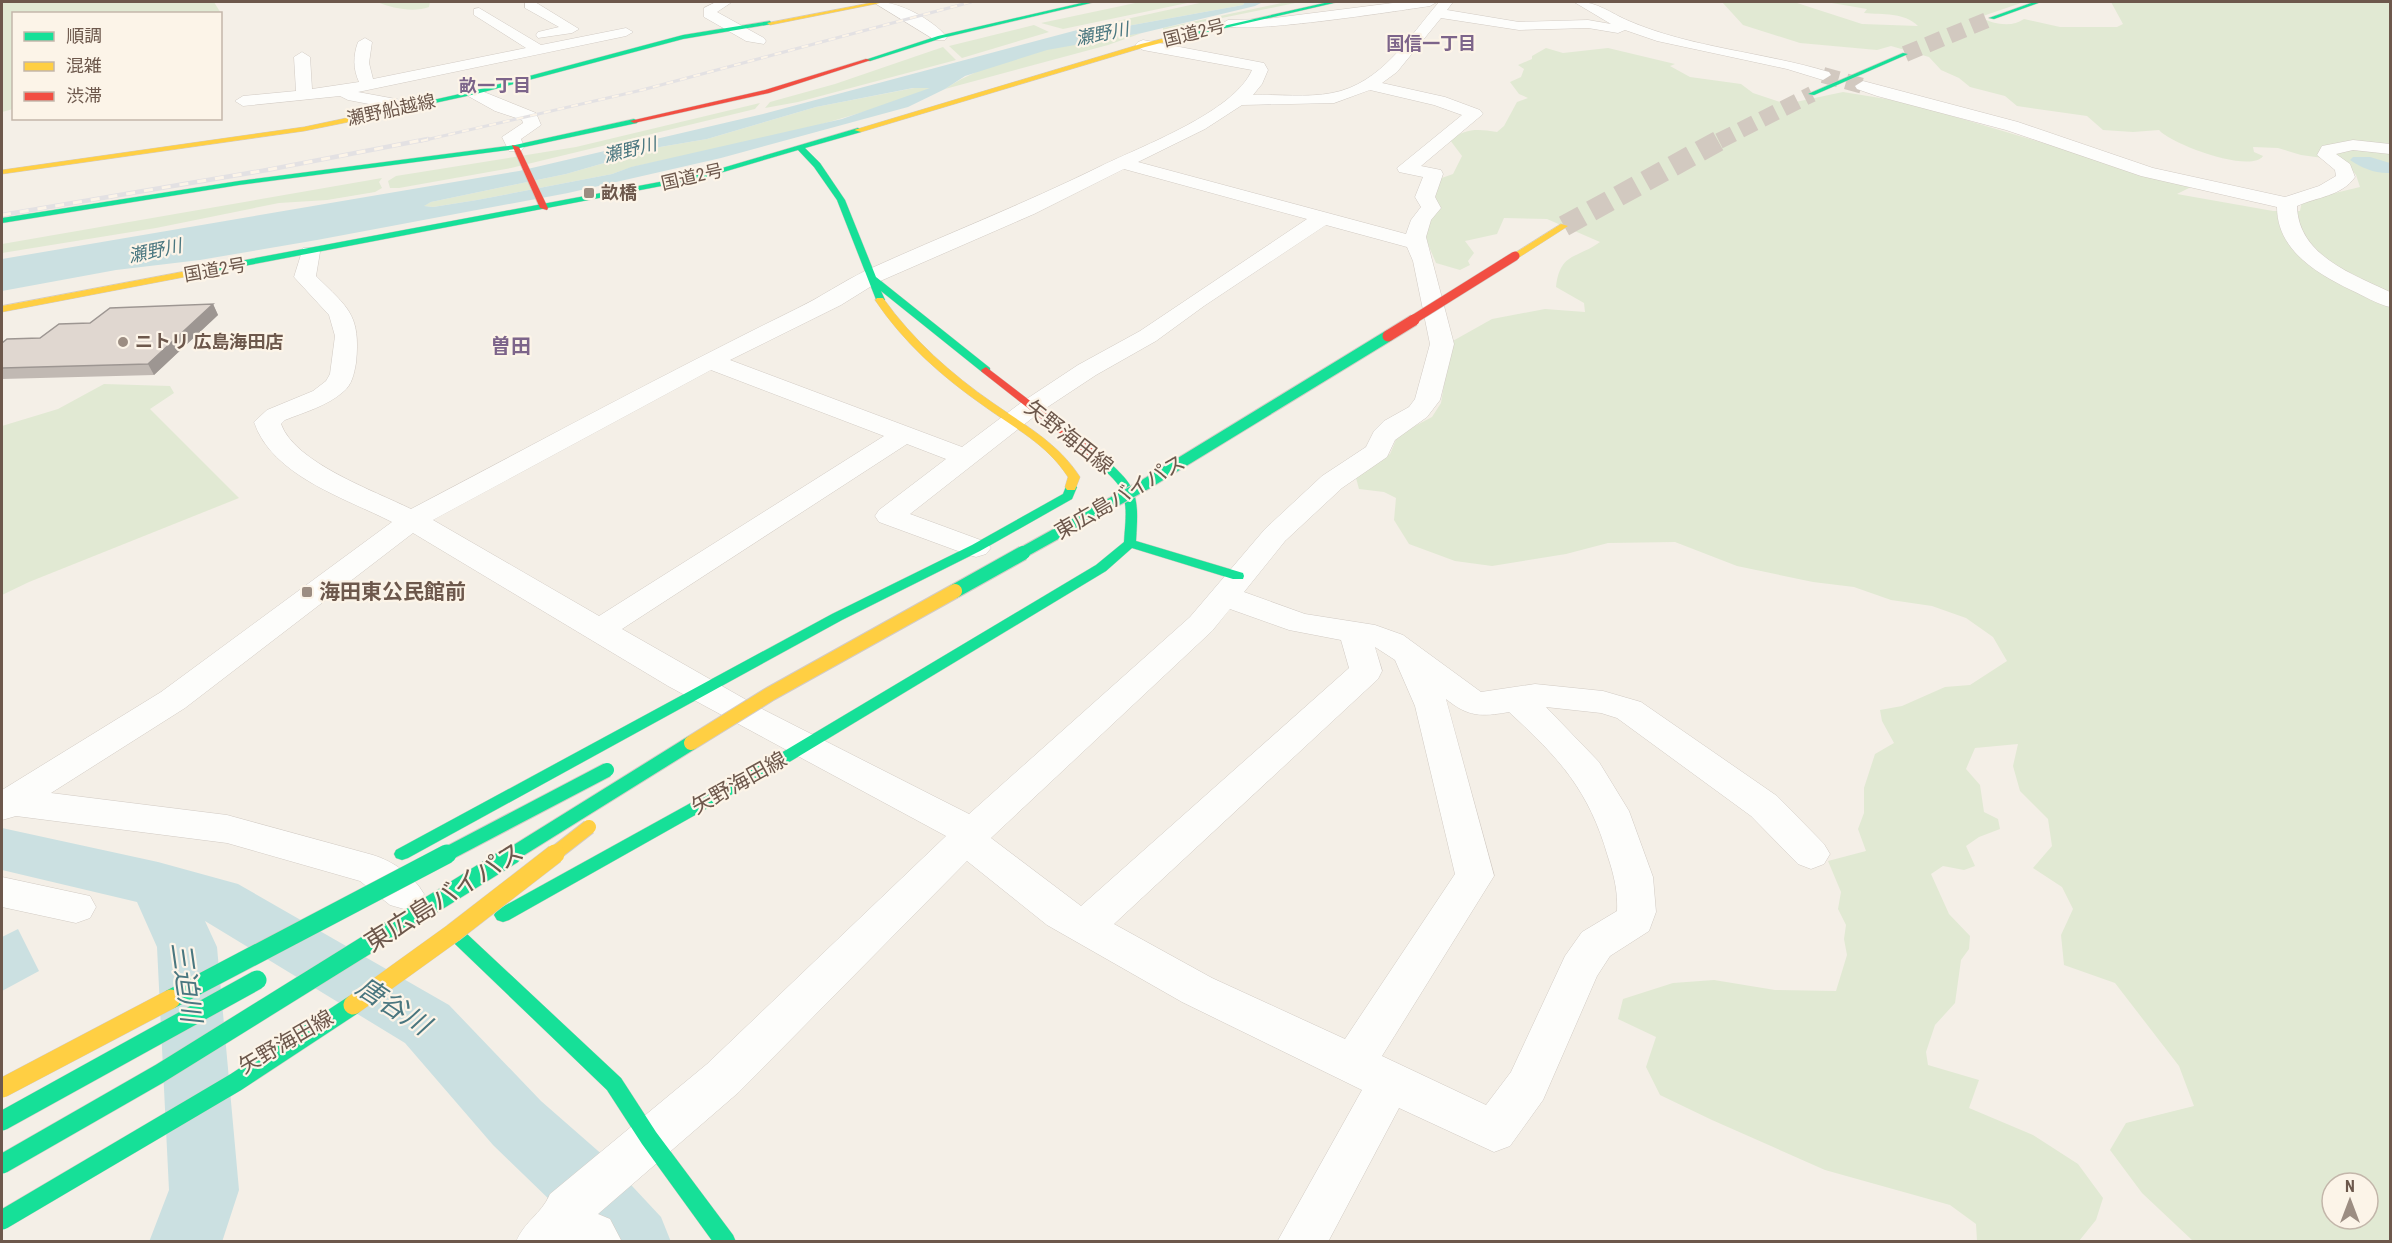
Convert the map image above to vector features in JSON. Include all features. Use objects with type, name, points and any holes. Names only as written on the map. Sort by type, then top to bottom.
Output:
[{"type":"main road","name":"瀬野船越線","points":[[2,172],[280,133],[474,93],[623,51],[881,2]]},
{"type":"main road","points":[[2,221],[239,183],[516,151],[788,87],[940,37],[1092,2]]},
{"type":"main road","name":"国道2号","points":[[2,309],[310,252],[542,204],[703,176],[1143,45],[1228,24],[1335,2]]},
{"type":"main road","points":[[1992,18],[2038,2]]},
{"type":"main road","points":[[1812,94],[1905,54]]},
{"type":"main road","name":"矢野海田線","points":[[2,1205],[415,968],[460,939],[805,746],[1101,568],[1130,543],[1133,505],[1129,487],[1106,464],[949,374],[913,342],[879,298],[850,216],[837,189],[815,161],[800,148]]},
{"type":"main road","points":[[516,151],[542,204]]},
{"type":"main road","name":"東広島バイパス","points":[[2,1164],[159,1074],[668,755],[770,694],[1234,431],[1564,226]]},
{"type":"main road","name":"矢野海田線","points":[[870,277],[1022,415],[1070,466],[1074,477],[1068,496]]},
{"type":"main road","points":[[704,704],[837,617],[976,548],[1068,496],[1094,492],[1116,492],[1133,505]]},
{"type":"main road","points":[[1130,543],[1231,586]]},
{"type":"main road","points":[[376,868],[704,704],[942,597]]},
{"type":"main road","points":[[2,1220],[160,1128],[312,1034],[453,935],[658,772],[708,739],[942,597]]},
{"type":"main road","name":"東広島バイパス","points":[[486,854],[668,755]]},
{"type":"main road","points":[[2,1088],[622,762]]},
{"type":"main road","name":"東広島バイパス","points":[[395,903],[415,892]]},
{"type":"main road","points":[[460,939],[614,1084],[650,1138],[726,1242]]},
{"type":"main road","points":[[2,1121],[274,970]]},
{"type":"main road","points":[[2,1078],[184,976]]},
{"type":"street","points":[[725,2],[709,14],[738,34],[763,40],[736,47]]},
{"type":"street","points":[[881,2],[912,18],[940,37]]},
{"type":"street","points":[[522,39],[572,29],[530,5]]},
{"type":"street","points":[[1238,100],[1334,98],[1369,85],[1390,69],[1438,5]]},
{"type":"street","points":[[1228,24],[1266,23],[1438,5],[1519,26],[1588,24],[1651,35],[1822,75]]},
{"type":"street","points":[[1574,25],[1588,5],[1651,35]]},
{"type":"street","points":[[479,12],[539,50]]},
{"type":"street","points":[[243,100],[339,91],[626,32]]},
{"type":"street","points":[[365,42],[360,52],[368,84]]},
{"type":"street","points":[[6,804],[173,700],[412,520],[710,361],[832,300],[870,277],[1028,210],[1199,125],[1238,100],[1254,84],[1260,70],[1258,66],[1143,45]]},
{"type":"street","points":[[302,57],[304,93]]},
{"type":"street","points":[[567,1229],[612,1172],[723,1078],[969,836],[1195,630],[1275,535],[1332,482],[1378,451],[1383,437],[1393,427],[1418,412],[1427,400],[1442,344],[1424,261],[1416,243],[1416,228],[1431,208],[1425,196],[1434,174],[1406,168],[1474,114],[1439,101],[1369,85]]},
{"type":"street","points":[[1863,86],[2012,126],[2148,172],[2287,203],[2303,194],[2335,186],[2346,177],[2343,168],[2326,155],[2328,150],[2353,145],[2391,149]]},
{"type":"street","points":[[339,91],[406,106]]},
{"type":"street","points":[[474,93],[501,107],[530,117],[532,125],[511,137],[516,151]]},
{"type":"street","points":[[1121,163],[1416,243]]},
{"type":"street","points":[[2287,203],[2288,223],[2295,239],[2312,258],[2391,300]]},
{"type":"street","points":[[976,548],[889,516],[1022,415],[1087,370],[1148,336],[1196,301],[1324,217]]},
{"type":"street","points":[[310,252],[305,277],[340,313],[347,336],[342,374],[337,385],[322,396],[271,418],[267,422],[268,428],[287,452],[319,476],[412,520],[600,629],[704,704],[805,746],[969,836],[1061,914],[1197,990],[1494,1131],[1527,1086],[1580,968],[1596,945],[1635,920],[1639,899],[1624,841],[1604,794],[1573,751],[1516,699]]},
{"type":"street","points":[[710,361],[967,458]]},
{"type":"street","points":[[600,629],[905,434]]},
{"type":"street","points":[[1231,586],[1300,623],[1375,635],[1392,642],[1473,703],[1490,704],[1535,695],[1567,696],[1603,702],[1629,710],[1764,806],[1811,854]]},
{"type":"street","points":[[1084,927],[1366,671],[1354,632]]},
{"type":"street","points":[[1301,1242],[1371,1073],[1475,876],[1432,706],[1408,654]]},
{"type":"street","points":[[6,804],[227,829],[376,868],[460,939]]},
{"type":"street","points":[[2,892],[76,907]]},
{"type":"green space","points":[[2,2],[214,2],[220,12],[12,12],[12,109],[2,112]]},
{"type":"green space","points":[[377,2],[430,2],[429,7],[409,10]]},
{"type":"green space","points":[[1140,2],[1192,2],[1063,29],[1041,23]]},
{"type":"green space","points":[[1204,2],[1245,2],[1243,5],[1127,26],[1081,29]]},
{"type":"green space","points":[[1286,2],[1300,2],[1163,30],[1163,28]]},
{"type":"green space","points":[[1722,2],[1794,2],[1862,24],[1918,26],[1900,16],[1864,13],[1867,9],[1826,2],[2024,2],[1980,17],[2002,24],[2019,22],[2024,19],[2060,27],[2117,27],[2123,24],[2111,2],[2390,2],[2390,1241],[2193,1241],[2142,1193],[2110,1150],[2126,1123],[2194,1106],[2179,1066],[2115,983],[2064,965],[2061,935],[2073,909],[2062,887],[2033,868],[2052,846],[2048,819],[2020,791],[2013,766],[2018,744],[1975,748],[1966,769],[1980,785],[1984,812],[1998,819],[2000,829],[1979,837],[1966,846],[1975,866],[1964,870],[1943,866],[1931,874],[1949,914],[1970,936],[1969,949],[1961,960],[1955,1003],[1935,1025],[1926,1052],[1928,1065],[1979,1080],[1969,1108],[2033,1135],[2078,1164],[2103,1198],[2096,1220],[2079,1241],[1977,1241],[1976,1224],[1950,1205],[1825,1170],[1660,1095],[1646,1067],[1656,1037],[1618,1019],[1623,999],[1673,983],[1714,980],[1775,990],[1836,991],[1847,955],[1844,939],[1846,925],[1838,909],[1841,892],[1828,861],[1866,851],[1858,829],[1864,813],[1864,788],[1875,754],[1894,743],[1882,721],[1880,710],[1902,706],[1945,687],[1970,685],[2007,661],[1993,637],[1966,618],[1932,606],[1891,600],[1854,587],[1813,582],[1737,566],[1675,542],[1608,543],[1566,554],[1492,566],[1455,561],[1409,544],[1394,520],[1396,498],[1384,492],[1359,489],[1356,478],[1390,454],[1398,435],[1432,417],[1441,403],[1451,342],[1492,319],[1545,309],[1585,312],[1584,303],[1556,287],[1558,276],[1566,262],[1600,242],[1547,219],[1504,218],[1497,234],[1465,241],[1474,253],[1468,261],[1470,265],[1460,270],[1436,263],[1424,235],[1436,203],[1435,189],[1439,179],[1453,174],[1462,156],[1450,140],[1467,131],[1497,132],[1504,126],[1517,102],[1528,98],[1519,94],[1510,82],[1521,77],[1524,69],[1518,65],[1532,59],[1532,56],[1546,48],[1563,53],[1608,48],[1675,64],[1670,66],[1690,77],[1741,84],[1753,93],[1786,104],[1843,92],[1905,102],[2191,187],[2177,194],[2273,211],[2300,211],[2302,201],[2360,187],[2356,175],[2345,161],[2301,155],[2278,148],[2253,147],[2254,152],[2263,156],[2256,161],[2243,162],[2228,159],[2194,149],[2166,136],[2159,130],[2133,132],[2103,130],[2087,116],[2017,106],[2005,96],[1970,87],[1959,78],[1941,70],[1929,57],[1891,46],[1877,50],[1800,43],[1743,25]]},
{"type":"green space","points":[[1034,25],[1049,32],[962,58],[949,46]]},
{"type":"green space","points":[[1142,33],[1108,45],[945,89],[990,66],[1014,58],[1066,45]]},
{"type":"green space","points":[[943,47],[956,60],[798,102],[765,108],[770,102],[835,84]]},
{"type":"green space","points":[[914,88],[932,88],[821,124],[746,143],[632,167],[612,174],[477,200],[433,207],[423,206],[431,202],[566,174],[660,147],[707,139],[816,107]]},
{"type":"green space","points":[[760,103],[755,109],[511,168],[399,188],[390,188],[388,181],[396,176],[576,147]]},
{"type":"green space","points":[[382,178],[379,182],[382,188],[375,192],[327,200],[279,203],[156,228],[2,253],[2,244]]},
{"type":"green space","points":[[104,384],[170,386],[174,393],[150,409],[239,498],[29,582],[2,595],[2,426],[58,409]]},
{"type":"water","name":"瀬野川","points":[[1245,2],[1263,2],[1255,6],[1142,33],[1047,50],[965,76],[945,89],[908,107],[721,158],[568,193],[317,240],[200,260],[116,270],[2,291],[2,259],[519,171],[763,114],[1081,29],[1127,26],[1243,5]],"holes":[[[913,88],[930,88],[842,119],[631,167],[612,174],[477,200],[433,207],[424,206],[431,202],[566,174],[660,147],[707,139],[816,107]]]},
{"type":"water","points":[[2353,157],[2370,157],[2390,163],[2390,173],[2380,173],[2364,168],[2350,160]]},
{"type":"water","points":[[18,929],[39,971],[2,991],[2,937]]},
{"type":"building","name":"ニトリ 広島海田店","points":[[213,304],[148,364],[2,368],[2,343],[7,339],[40,338],[59,324],[90,323],[110,308]]},
{"type":"waterway","name":"三迫川","points":[[2,849],[158,884]]},
{"type":"waterway","name":"唐谷川","points":[[158,884],[217,900],[427,1024],[517,1123],[580,1181],[635,1242]]},
{"type":"waterway","name":"三迫川","points":[[158,884],[187,947],[204,1190],[185,1242]]},
{"type":"tunnel","points":[[1905,54],[1992,18]]},
{"type":"tunnel","points":[[1823,75],[1863,86]]},
{"type":"tunnel","points":[[1719,141],[1812,94]]},
{"type":"tunnel","points":[[1564,226],[1722,139]]},
{"type":"railway","points":[[421,141],[642,90],[971,2]]},
{"type":"railway","points":[[2,215],[267,170],[428,139]]},
{"type":"traffic: fast","points":[[868,60],[940,37],[1092,2]]},
{"type":"traffic: fast","points":[[1186,35],[1335,2]]},
{"type":"traffic: fast","points":[[1992,18],[2038,2]]},
{"type":"traffic: fast","points":[[375,114],[474,93],[683,37],[770,23]]},
{"type":"traffic: fast","points":[[1812,94],[1905,54]]},
{"type":"traffic: fast","points":[[2,221],[239,183],[515,147],[634,121]]},
{"type":"traffic: fast","points":[[197,272],[703,176],[858,130]]},
{"type":"traffic: fast","points":[[800,148],[817,165],[841,200],[880,300]]},
{"type":"traffic: fast","points":[[870,277],[986,370]]},
{"type":"traffic: fast","points":[[955,591],[1146,484],[1388,336]]},
{"type":"traffic: fast","points":[[503,915],[786,757],[1101,568],[1130,543],[1132,513],[1130,494],[1126,486],[1098,458]]},
{"type":"traffic: fast","points":[[402,854],[837,617],[976,548],[1068,496],[1071,487]]},
{"type":"traffic: fast","points":[[1130,543],[1238,576]]},
{"type":"traffic: fast","points":[[2,1164],[159,1074],[691,743]]},
{"type":"traffic: fast","points":[[171,999],[607,770]]},
{"type":"traffic: fast","points":[[461,939],[614,1084],[649,1138],[726,1242]]},
{"type":"traffic: fast","points":[[2,1121],[257,980]]},
{"type":"traffic: fast","points":[[2,1220],[236,1082],[353,1005]]},
{"type":"traffic: slow","points":[[770,23],[882,2]]},
{"type":"traffic: slow","points":[[858,130],[1143,45],[1186,35]]},
{"type":"traffic: slow","points":[[2,172],[304,129],[375,114]]},
{"type":"traffic: slow","points":[[1515,256],[1564,226]]},
{"type":"traffic: slow","points":[[2,309],[197,272]]},
{"type":"traffic: slow","points":[[880,300],[903,331],[944,371],[1058,455],[1074,477],[1071,487]]},
{"type":"traffic: slow","points":[[691,743],[770,694],[955,591]]},
{"type":"traffic: slow","points":[[353,1005],[453,933],[589,827]]},
{"type":"traffic: slow","points":[[2,1088],[171,999]]},
{"type":"traffic: jam","points":[[634,121],[767,92],[868,60]]},
{"type":"traffic: jam","points":[[515,147],[544,208]]},
{"type":"traffic: jam","points":[[1388,336],[1515,256]]},
{"type":"traffic: jam","points":[[986,370],[1098,458]]},
{"type":"place","name":"畝橋","points":[[589,193]]},
{"type":"place","name":"ニトリ 広島海田店","points":[[123,342]]},
{"type":"place","name":"海田東公民館前","points":[[307,592]]},
{"type":"district","name":"国信一丁目","points":[[1431,44]]},
{"type":"district","name":"畝一丁目","points":[[495,86]]},
{"type":"district","name":"曽田","points":[[511,346]]}]
